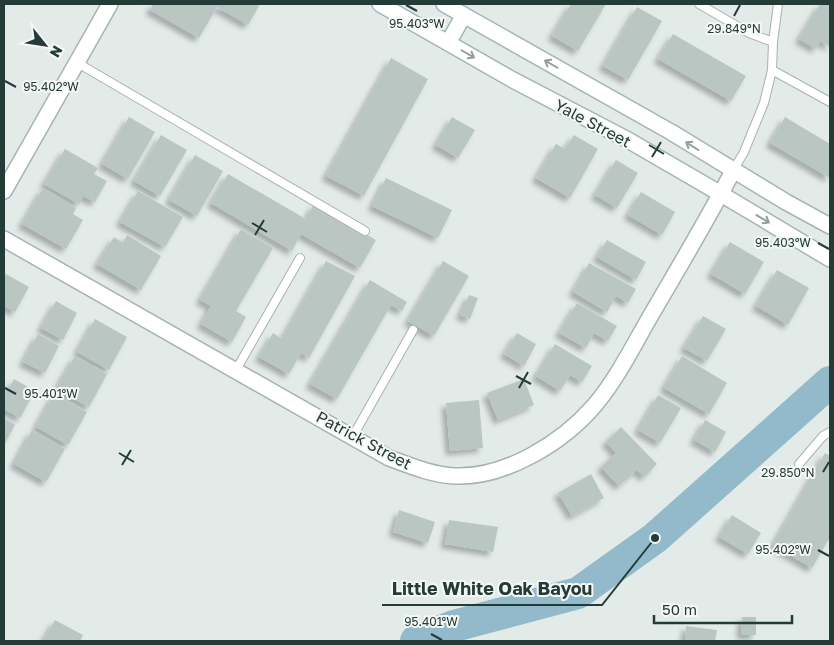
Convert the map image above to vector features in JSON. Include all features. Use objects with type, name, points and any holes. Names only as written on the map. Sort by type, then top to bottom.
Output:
[{"type":"street","points":[[4,191],[110,4]]},
{"type":"street","name":"Yale Street","points":[[380,4],[513,80],[628,140],[830,259]]},
{"type":"street","name":"Yale Street","points":[[444,4],[663,128],[830,226]]},
{"type":"street","points":[[448,43],[464,15]]},
{"type":"street","name":"Patrick Street","points":[[4,238],[389,458],[422,470],[455,476],[486,473],[527,459],[570,430],[594,406],[614,378],[734,171]]},
{"type":"lane","points":[[699,4],[750,33],[773,42]]},
{"type":"lane","points":[[734,171],[764,103],[772,70],[773,42],[778,4]]},
{"type":"lane","points":[[76,62],[365,231]]},
{"type":"lane","points":[[772,70],[830,102]]},
{"type":"lane","points":[[236,370],[300,258]]},
{"type":"lane","points":[[353,436],[413,330]]},
{"type":"lane","points":[[800,464],[823,436],[830,432]]},
{"type":"building","points":[[153,4],[260,4],[248,25],[217,7],[199,38],[150,10]]},
{"type":"building","points":[[571,4],[606,4],[578,51],[552,36]]},
{"type":"building","points":[[820,4],[830,5],[830,47],[820,41],[816,49],[799,39]]},
{"type":"building","points":[[637,7],[662,21],[628,80],[603,66]]},
{"type":"building","points":[[673,34],[746,76],[731,101],[658,59]]},
{"type":"building","points":[[391,58],[428,79],[364,196],[326,176]]},
{"type":"building","points":[[129,117],[155,132],[128,179],[102,164]]},
{"type":"building","points":[[452,117],[475,130],[458,158],[436,145]]},
{"type":"building","points":[[785,117],[830,144],[830,178],[770,143]]},
{"type":"building","points":[[161,135],[187,150],[160,196],[134,181]]},
{"type":"building","points":[[574,135],[598,149],[570,198],[536,178],[556,144],[565,149]]},
{"type":"building","points":[[65,149],[98,168],[94,174],[107,181],[95,202],[83,196],[79,204],[44,184]]},
{"type":"building","points":[[195,155],[223,171],[197,216],[169,200]]},
{"type":"building","points":[[616,160],[638,173],[617,208],[595,195]]},
{"type":"building","points":[[228,174],[306,219],[314,204],[376,240],[360,268],[301,234],[292,251],[211,203]]},
{"type":"building","points":[[386,178],[452,210],[438,238],[372,206]]},
{"type":"building","points":[[43,188],[76,208],[73,214],[83,220],[66,249],[22,224]]},
{"type":"building","points":[[138,191],[183,217],[165,247],[120,222]]},
{"type":"building","points":[[641,192],[675,212],[662,235],[628,215]]},
{"type":"building","points":[[241,229],[273,248],[236,311],[246,317],[232,342],[201,324],[211,306],[200,300]]},
{"type":"building","points":[[127,235],[161,256],[141,290],[97,264],[114,237],[123,243]]},
{"type":"building","points":[[607,240],[646,262],[636,280],[597,257]]},
{"type":"building","points":[[730,242],[764,262],[745,294],[711,274]]},
{"type":"building","points":[[326,261],[355,276],[309,358],[301,353],[289,374],[259,357],[273,333],[282,339]]},
{"type":"building","points":[[443,261],[469,276],[434,336],[408,321]]},
{"type":"building","points":[[589,263],[636,289],[628,303],[616,296],[607,312],[573,292]]},
{"type":"building","points":[[777,270],[809,288],[788,325],[756,306]]},
{"type":"building","points":[[4,273],[29,287],[15,312],[4,306]]},
{"type":"building","points":[[370,280],[407,302],[402,311],[391,305],[337,399],[310,384]]},
{"type":"building","points":[[469,295],[478,298],[470,319],[460,315]]},
{"type":"building","points":[[56,301],[77,313],[63,340],[41,328]]},
{"type":"building","points":[[577,303],[617,326],[608,341],[594,333],[586,348],[559,333]]},
{"type":"building","points":[[703,316],[726,329],[707,361],[684,348]]},
{"type":"building","points":[[95,319],[127,337],[109,370],[77,352]]},
{"type":"building","points":[[517,333],[536,344],[524,366],[504,354]]},
{"type":"building","points":[[38,334],[59,346],[45,373],[23,362]]},
{"type":"building","points":[[555,344],[592,366],[582,382],[570,375],[560,391],[536,376]]},
{"type":"building","points":[[75,356],[107,374],[89,407],[56,389]]},
{"type":"building","points":[[682,356],[727,383],[709,414],[664,388]]},
{"type":"building","points":[[14,379],[35,391],[20,418],[4,409],[4,397]]},
{"type":"building","points":[[524,379],[534,405],[498,420],[487,393]]},
{"type":"building","points":[[54,394],[87,412],[68,445],[36,427]]},
{"type":"building","points":[[658,395],[681,408],[660,443],[638,430]]},
{"type":"building","points":[[479,400],[483,448],[450,451],[446,403]]},
{"type":"building","points":[[4,418],[15,425],[4,445]]},
{"type":"building","points":[[705,420],[726,432],[715,452],[694,440]]},
{"type":"building","points":[[621,427],[657,464],[644,477],[637,470],[619,486],[601,467],[616,453],[606,442]]},
{"type":"building","points":[[32,430],[65,449],[46,482],[14,464]]},
{"type":"building","points":[[825,453],[830,456],[830,537],[812,568],[773,545]]},
{"type":"building","points":[[591,474],[604,498],[572,516],[558,493]]},
{"type":"building","points":[[399,510],[435,522],[428,543],[393,532]]},
{"type":"building","points":[[732,515],[761,533],[748,554],[719,537]]},
{"type":"building","points":[[449,520],[498,527],[493,552],[445,544]]},
{"type":"building","points":[[742,617],[756,617],[756,635],[741,635]]},
{"type":"building","points":[[55,620],[83,635],[80,641],[43,641]]},
{"type":"building","points":[[686,626],[717,630],[715,641],[685,641]]},
{"type":"waterway","points":[[416,641],[454,626],[578,593],[655,538],[830,382]]},
{"type":"place","name":"Little White Oak Bayou","points":[[655,538]]}]
